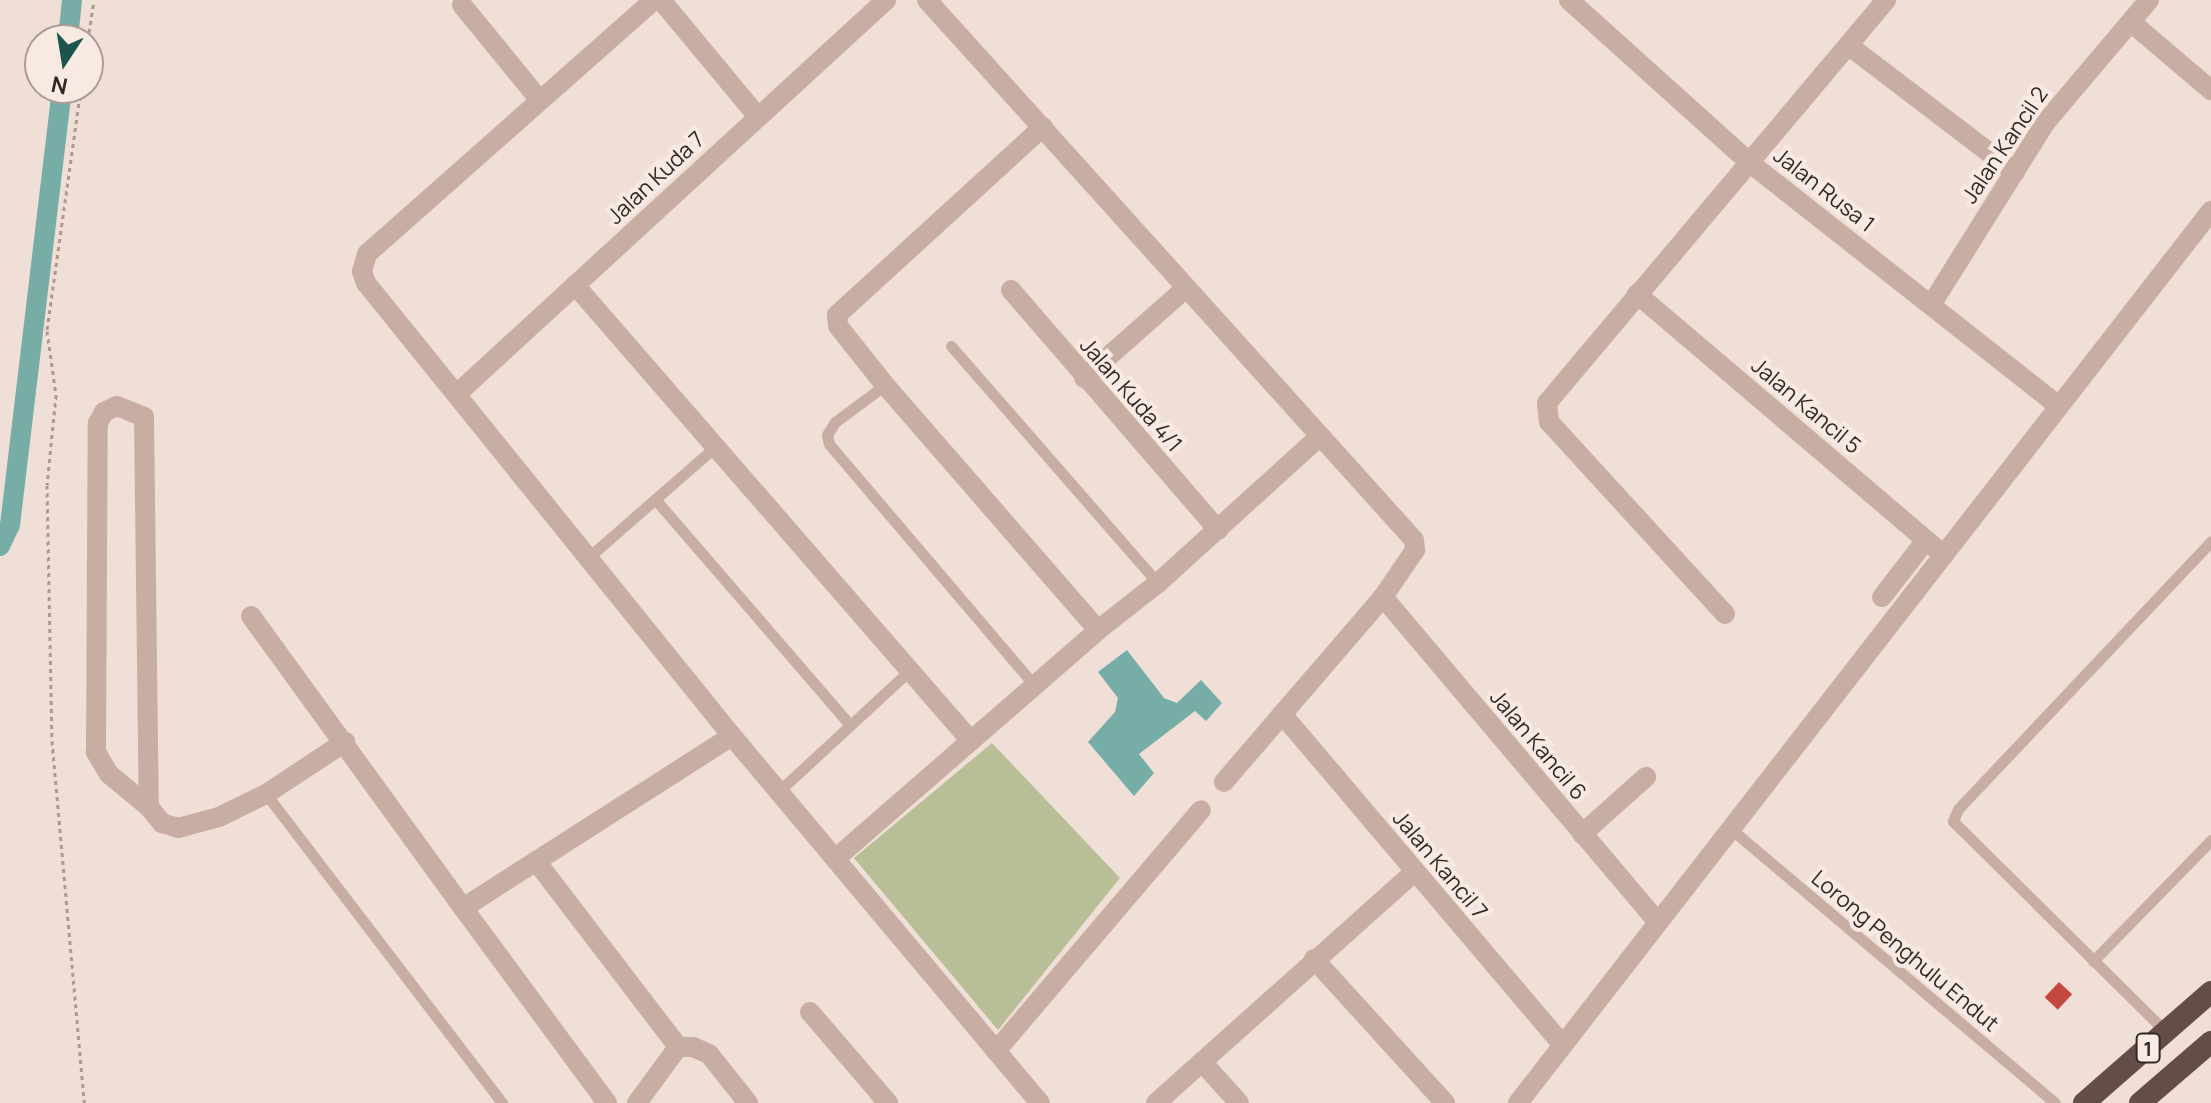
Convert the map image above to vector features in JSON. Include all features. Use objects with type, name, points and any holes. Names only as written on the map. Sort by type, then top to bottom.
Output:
[{"type":"highway","name":"1","points":[[2084,1103],[2211,992]]},
{"type":"highway","name":"1","points":[[2140,1103],[2211,1042]]},
{"type":"street","points":[[654,0],[538,98],[367,254],[362,271],[366,283],[459,392],[732,736],[1040,1103]]},
{"type":"street","points":[[661,0],[758,117]]},
{"type":"street","name":"Jalan Kuda 7","points":[[459,392],[886,0]]},
{"type":"street","points":[[927,0],[1414,540],[1415,550],[1383,597],[1224,782]]},
{"type":"street","name":"Jalan Rusa 1","points":[[1569,0],[1750,163],[2059,406]]},
{"type":"street","points":[[1725,614],[1546,413],[1553,392],[1886,0]]},
{"type":"street","name":"Jalan Kancil 2","points":[[1931,305],[2015,172],[2074,87],[2149,0]]},
{"type":"street","points":[[462,5],[538,98]]},
{"type":"street","points":[[2132,23],[2211,90]]},
{"type":"street","points":[[1848,45],[2015,172]]},
{"type":"street","points":[[1043,127],[842,306],[838,326],[885,385],[1098,630]]},
{"type":"street","points":[[1518,1103],[2211,211]]},
{"type":"street","points":[[575,285],[971,741]]},
{"type":"street","points":[[1084,378],[1186,288]]},
{"type":"street","name":"Jalan Kuda 4/1","points":[[1011,290],[1218,530]]},
{"type":"street","name":"Jalan Kancil 5","points":[[1637,294],[1944,555]]},
{"type":"street","points":[[149,807],[144,417],[117,406],[104,412],[98,423],[96,752],[109,774],[149,807],[162,823],[178,828],[219,817],[266,794],[345,742]]},
{"type":"street","points":[[835,859],[1098,630],[1158,583],[1320,436]]},
{"type":"street","points":[[1882,597],[1926,540]]},
{"type":"street","name":"Jalan Kancil 6","points":[[1383,597],[1658,922]]},
{"type":"street","points":[[251,616],[607,1103]]},
{"type":"street","name":"Jalan Kancil 7","points":[[1282,714],[1563,1045]]},
{"type":"street","points":[[463,908],[732,736]]},
{"type":"street","points":[[1582,834],[1646,777]]},
{"type":"street","points":[[996,1051],[1201,810]]},
{"type":"street","points":[[536,861],[678,1047],[709,1054],[748,1103]]},
{"type":"street","points":[[1156,1103],[1414,872]]},
{"type":"street","points":[[1314,959],[1445,1103]]},
{"type":"street","points":[[810,1012],[888,1103]]},
{"type":"street","points":[[637,1103],[678,1047]]},
{"type":"street","points":[[1202,1062],[1239,1103]]},
{"type":"lane","points":[[951,346],[1158,583]]},
{"type":"lane","points":[[885,385],[835,422],[827,435],[829,444],[1034,685]]},
{"type":"lane","points":[[590,556],[715,447]]},
{"type":"lane","points":[[655,499],[849,724]]},
{"type":"lane","points":[[2166,1032],[1953,821],[1958,809],[2211,541]]},
{"type":"lane","points":[[779,791],[910,670]]},
{"type":"lane","points":[[266,794],[502,1103]]},
{"type":"lane","name":"Lorong Penghulu Endut","points":[[1731,829],[2055,1103]]},
{"type":"lane","points":[[2093,961],[2211,840]]},
{"type":"path","points":[[90,24],[94,0]]},
{"type":"path","points":[[79,104],[47,331],[56,395],[47,485],[52,741],[84,1103]]},
{"type":"green space","points":[[992,743],[1120,878],[998,1030],[854,858]]},
{"type":"water","points":[[1127,650],[1164,698],[1177,703],[1201,680],[1222,703],[1206,721],[1195,711],[1139,754],[1154,773],[1134,796],[1088,742],[1115,712],[1118,698],[1098,672]]},
{"type":"building","points":[[2059,982],[2072,994],[2058,1010],[2045,997]]},
{"type":"waterway","points":[[70,24],[72,0]]},
{"type":"waterway","points":[[0,546],[10,525],[60,104]]}]
